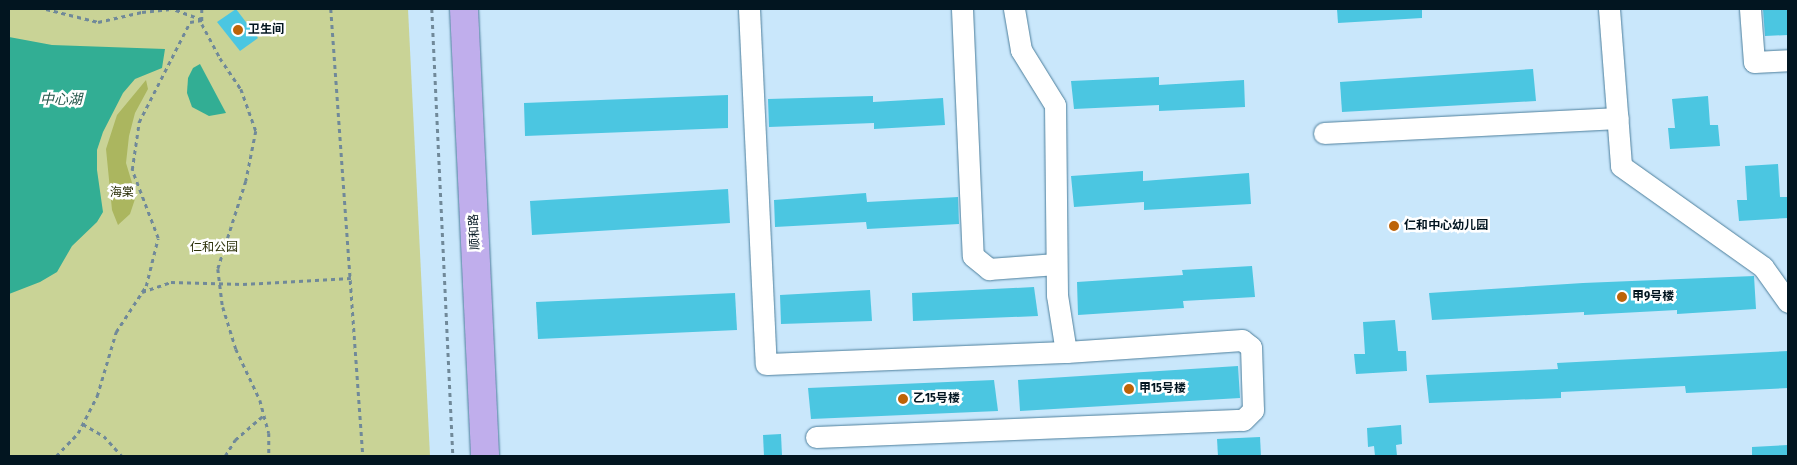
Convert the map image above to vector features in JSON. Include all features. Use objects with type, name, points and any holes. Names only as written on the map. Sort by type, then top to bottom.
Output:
[{"type":"main road","name":"顺和路","points":[[447,9],[469,456]]},
{"type":"main road","name":"顺和路","points":[[464,9],[485,456]]},
{"type":"street","points":[[749,9],[766,364],[1066,352],[1242,340],[1251,347],[1253,410],[1243,420],[816,437]]},
{"type":"street","points":[[962,9],[973,256],[989,269],[1056,264]]},
{"type":"street","points":[[1014,9],[1020,50],[1055,105],[1057,295],[1066,352]]},
{"type":"street","points":[[1609,9],[1621,166],[1763,267],[1788,302]]},
{"type":"street","points":[[1750,9],[1754,62],[1788,60]]},
{"type":"street","points":[[1324,133],[1618,118]]},
{"type":"path","points":[[46,9],[98,22],[142,12],[170,9],[202,20]]},
{"type":"path","points":[[202,9],[202,24],[220,58],[241,90],[256,131],[246,181],[218,269],[223,307],[236,350],[260,400],[270,433],[269,456]]},
{"type":"path","points":[[331,9],[363,456]]},
{"type":"path","points":[[432,9],[453,456]]},
{"type":"path","points":[[56,456],[78,433],[83,424],[97,396],[116,332],[146,286],[158,238],[132,170],[139,122],[190,22],[202,20]]},
{"type":"path","points":[[142,292],[171,282],[243,284],[351,278]]},
{"type":"path","points":[[225,456],[235,440],[264,415]]},
{"type":"path","points":[[83,424],[104,436],[122,456]]},
{"type":"green space","name":"仁和公园","points":[[9,9],[408,9],[430,456],[9,456]]},
{"type":"green space","name":"海棠","points":[[146,80],[148,89],[135,113],[129,136],[126,163],[136,196],[130,214],[118,225],[112,210],[106,149],[117,115]]},
{"type":"water","name":"中心湖","points":[[9,37],[52,45],[165,49],[162,68],[135,79],[123,93],[103,132],[97,150],[97,170],[103,212],[97,222],[72,246],[57,272],[40,282],[9,294]]},
{"type":"water","points":[[200,64],[226,113],[209,116],[192,107],[187,93],[188,78],[193,68]]},
{"type":"building","name":"卫生间","points":[[236,9],[258,38],[240,51],[217,22]]},
{"type":"building","points":[[1337,9],[1422,9],[1422,18],[1338,23]]},
{"type":"building","points":[[1763,9],[1788,9],[1788,35],[1765,36]]},
{"type":"building","points":[[1533,69],[1536,101],[1342,112],[1340,82]]},
{"type":"building","points":[[1159,77],[1159,85],[1244,80],[1245,107],[1159,111],[1159,105],[1074,109],[1071,81]]},
{"type":"building","points":[[728,95],[728,128],[525,136],[524,103]]},
{"type":"building","points":[[873,96],[873,102],[943,98],[945,125],[874,129],[874,123],[769,127],[768,99]]},
{"type":"building","points":[[1708,96],[1710,125],[1718,125],[1720,146],[1670,149],[1668,128],[1675,128],[1672,99]]},
{"type":"building","points":[[1778,164],[1780,197],[1788,197],[1788,218],[1739,221],[1737,200],[1747,200],[1745,166]]},
{"type":"building","points":[[1143,171],[1143,181],[1249,173],[1251,204],[1144,210],[1144,202],[1074,207],[1071,176]]},
{"type":"building","points":[[728,189],[730,223],[532,235],[530,201]]},
{"type":"building","points":[[866,193],[867,202],[958,197],[959,224],[867,229],[866,222],[775,227],[774,200]]},
{"type":"building","points":[[1252,266],[1255,297],[1183,301],[1184,308],[1078,315],[1077,282],[1183,275],[1182,270]]},
{"type":"building","points":[[1754,276],[1756,309],[1677,314],[1677,310],[1584,315],[1584,312],[1432,320],[1429,293],[1583,283]]},
{"type":"building","points":[[1034,287],[1038,316],[913,321],[912,293]]},
{"type":"building","points":[[870,290],[872,321],[781,324],[780,295]]},
{"type":"building","points":[[735,293],[737,330],[538,339],[536,302]]},
{"type":"building","points":[[1395,320],[1398,351],[1406,351],[1407,371],[1356,374],[1354,354],[1365,354],[1363,322]]},
{"type":"building","points":[[1788,351],[1788,388],[1686,393],[1685,386],[1561,392],[1561,398],[1429,403],[1426,375],[1558,369],[1557,363]]},
{"type":"building","name":"甲15号楼","points":[[1238,366],[1240,398],[1020,411],[1018,380]]},
{"type":"building","name":"乙15号楼","points":[[994,380],[998,411],[811,419],[808,388]]},
{"type":"building","points":[[1401,425],[1402,444],[1396,445],[1397,456],[1375,456],[1374,446],[1368,447],[1367,428]]},
{"type":"building","points":[[781,434],[782,456],[764,456],[763,435]]},
{"type":"building","points":[[1260,437],[1261,456],[1218,456],[1217,439]]},
{"type":"building","points":[[1788,445],[1788,456],[1752,456],[1752,447]]},
{"type":"place","name":"卫生间","points":[[238,30]]},
{"type":"place","name":"仁和中心幼儿园","points":[[1394,226]]},
{"type":"place","name":"甲9号楼","points":[[1622,297]]},
{"type":"place","name":"甲15号楼","points":[[1129,389]]},
{"type":"place","name":"乙15号楼","points":[[903,399]]}]
